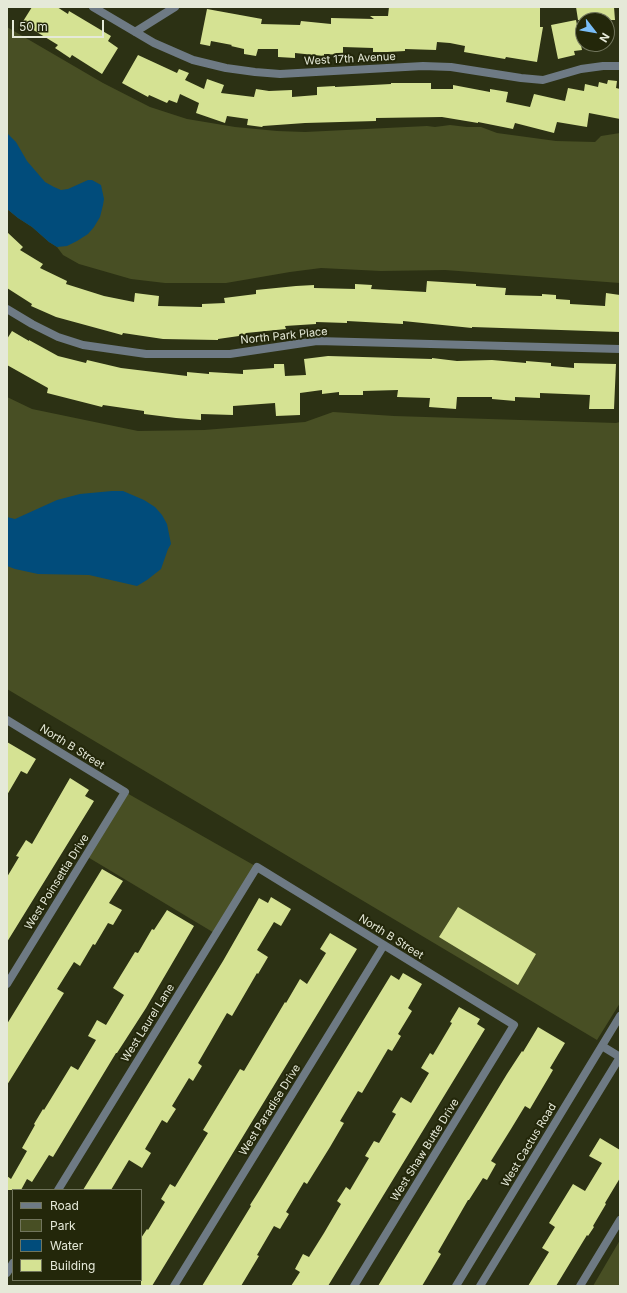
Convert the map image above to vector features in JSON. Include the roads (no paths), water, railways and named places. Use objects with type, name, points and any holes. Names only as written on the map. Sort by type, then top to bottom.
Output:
[{"type":"street","name":"West 17th Avenue","points":[[93,7],[154,43],[193,60],[226,68],[255,72],[280,74],[423,66],[451,67],[543,80],[581,69],[603,66],[620,66]]},
{"type":"street","points":[[135,32],[175,7]]},
{"type":"street","name":"North Park Place","points":[[7,309],[58,337],[83,345],[146,354],[230,354],[317,342],[620,349]]},
{"type":"street","name":"North B Street","points":[[7,720],[125,792]]},
{"type":"street","name":"West Poinsettia Drive","points":[[7,984],[125,792]]},
{"type":"street","name":"North B Street","points":[[257,867],[514,1026]]},
{"type":"street","name":"West Laurel Lane","points":[[59,1189],[257,867]]},
{"type":"street","name":"West Paradise Drive","points":[[174,1286],[384,945]]},
{"type":"street","name":"West Cactus Road","points":[[456,1286],[620,1016]]},
{"type":"street","name":"West Shaw Butte Drive","points":[[354,1286],[514,1026]]},
{"type":"street","points":[[480,1286],[620,1057],[602,1046]]},
{"type":"street","points":[[580,1286],[620,1220]]},
{"type":"water","points":[[7,133],[16,142],[27,161],[45,182],[54,187],[61,190],[68,189],[88,180],[92,180],[101,185],[104,199],[100,217],[88,234],[67,246],[57,247],[7,209]]},
{"type":"water","points":[[123,491],[144,500],[155,507],[167,524],[171,544],[161,569],[147,580],[137,586],[89,575],[38,574],[7,566],[7,517],[15,519],[57,500],[80,494]]}]
